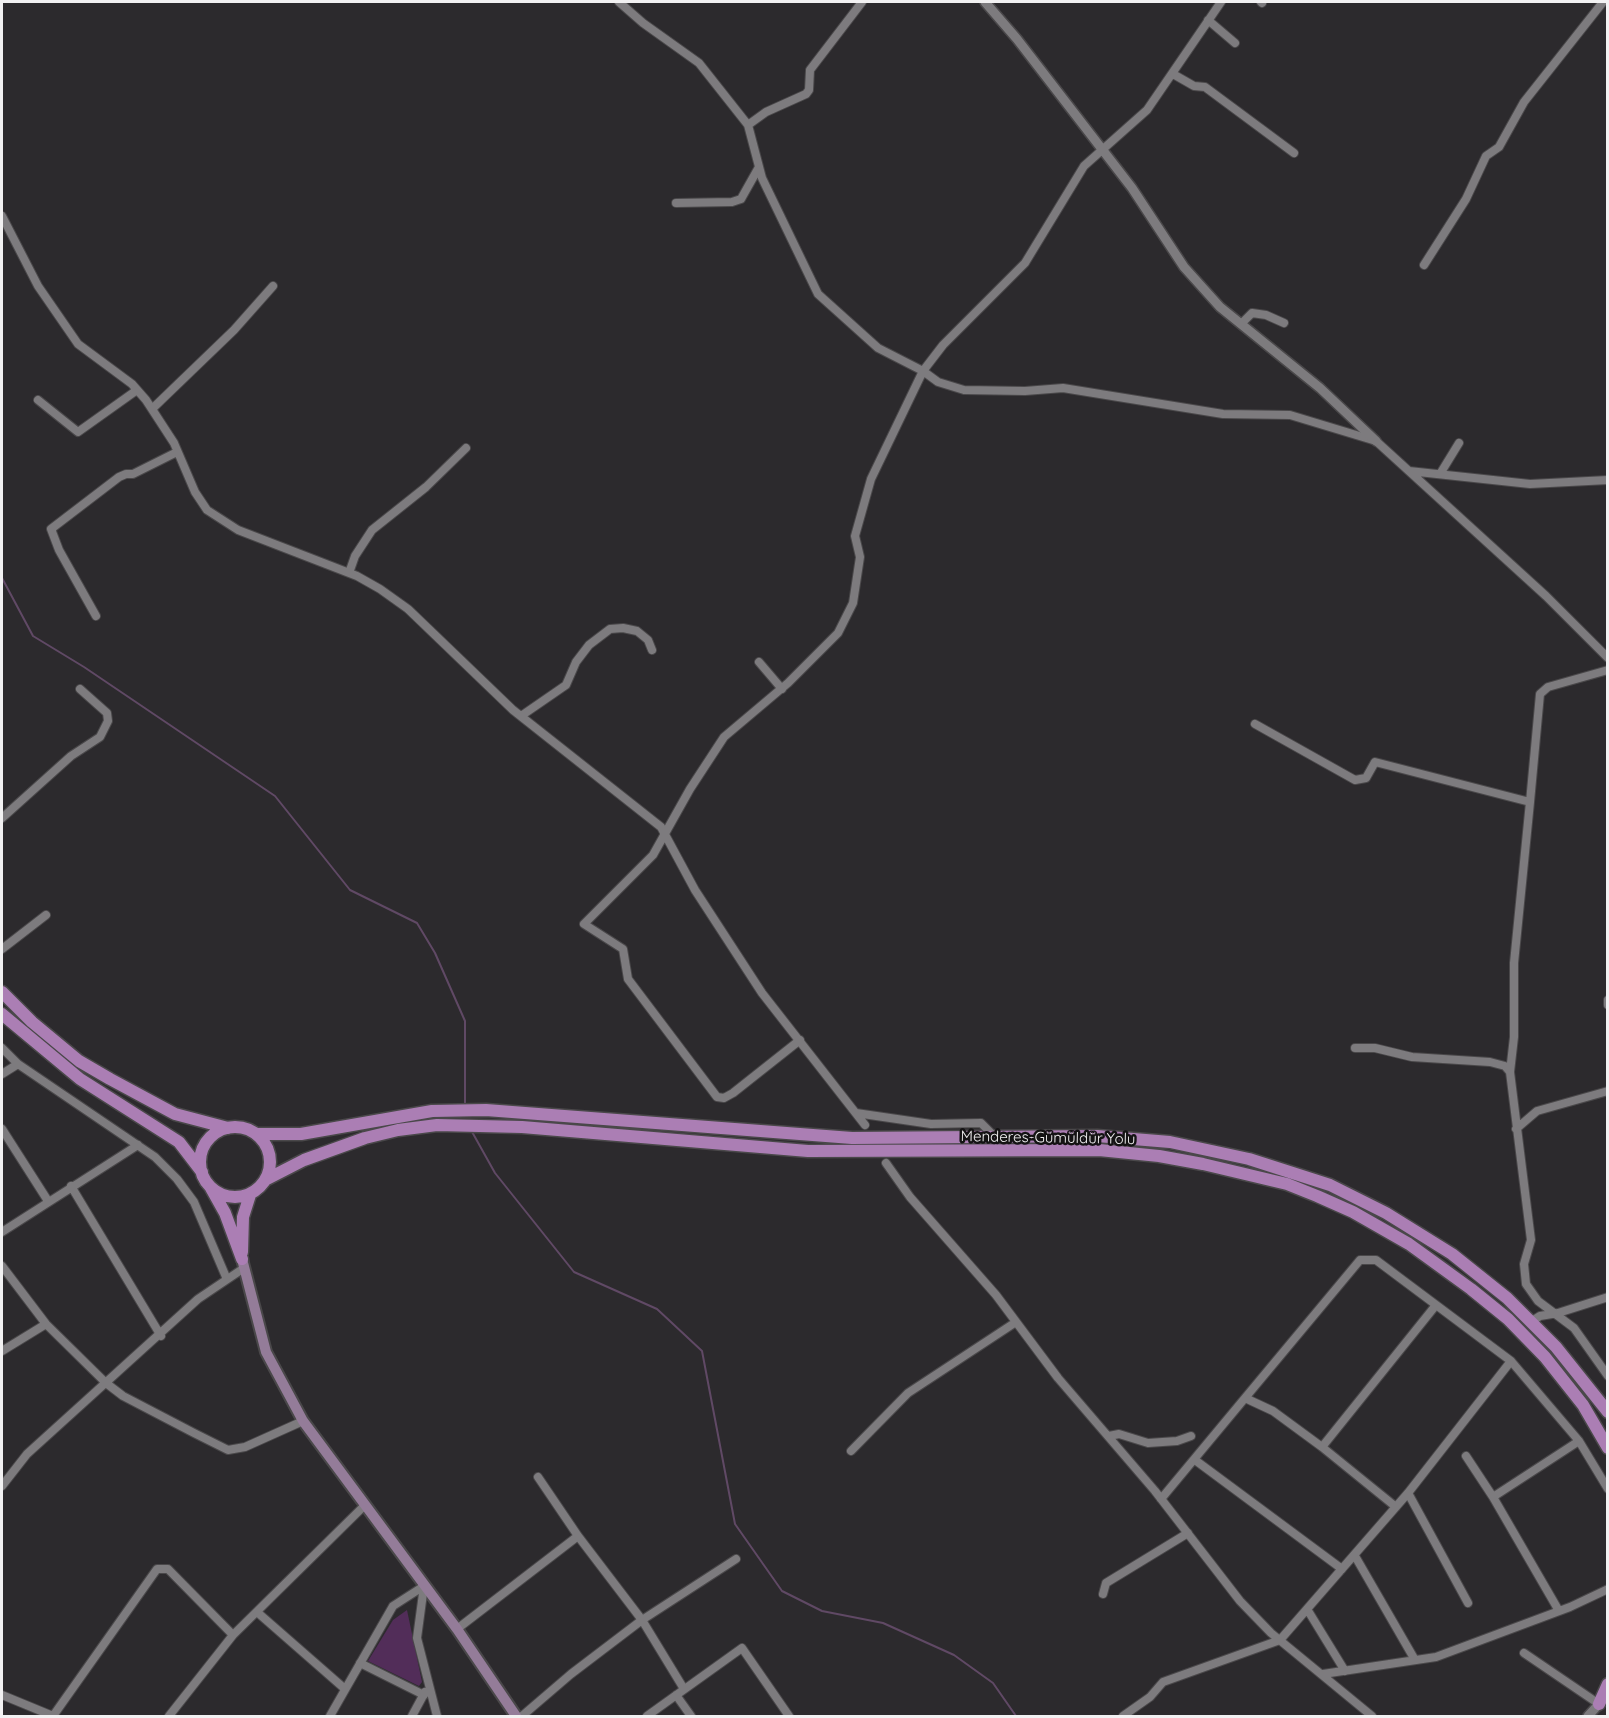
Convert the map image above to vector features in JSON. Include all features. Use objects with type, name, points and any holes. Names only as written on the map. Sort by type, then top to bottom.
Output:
[{"type":"main road","points":[[2,992],[32,1022],[80,1061],[110,1079],[175,1114],[228,1128],[238,1127],[257,1134],[265,1143],[270,1155],[270,1167],[267,1179],[250,1195],[243,1217],[243,1263]]},
{"type":"main road","points":[[2,1014],[33,1043],[80,1079],[173,1137],[193,1158],[225,1214],[243,1263],[266,1352],[303,1421],[457,1629],[516,1716]]},
{"type":"main road","name":"Menderes-Gümüldür Yolu","points":[[257,1134],[300,1134],[432,1111],[486,1110],[817,1136],[888,1139],[1097,1136],[1170,1142],[1249,1159],[1330,1185],[1386,1213],[1452,1254],[1532,1321],[1592,1389],[1608,1412]]},
{"type":"main road","name":"Menderes-Gümüldür Yolu","points":[[267,1179],[304,1160],[365,1138],[398,1130],[437,1125],[491,1126],[808,1151],[1099,1150],[1159,1156],[1287,1184],[1353,1212],[1400,1239],[1491,1304],[1545,1357],[1583,1405],[1608,1448]]},
{"type":"main road","points":[[202,1172],[203,1150],[209,1140],[228,1128]]},
{"type":"main road","points":[[211,1187],[225,1196],[250,1195]]},
{"type":"main road","points":[[1603,1700],[1608,1684]]},
{"type":"street","points":[[620,2],[636,18],[699,63],[748,125],[762,178],[818,294],[827,305],[878,348],[923,370],[938,382],[964,390],[1025,391],[1063,388],[1223,414],[1290,415],[1376,441]]},
{"type":"street","points":[[748,125],[766,112],[806,94],[809,90],[810,69],[862,2]]},
{"type":"street","points":[[985,2],[1017,39],[1132,188],[1185,267],[1220,307],[1320,388],[1546,596],[1608,658]]},
{"type":"street","points":[[800,1040],[732,1093],[724,1098],[717,1097],[628,979],[623,949],[584,924],[653,855],[690,789],[724,736],[782,689],[838,633],[853,603],[860,557],[855,536],[871,479],[923,370],[943,345],[1025,263],[1084,166],[1147,110],[1221,2]]},
{"type":"street","points":[[1424,265],[1466,199],[1486,156],[1499,147],[1530,94],[1603,2]]},
{"type":"street","points":[[1208,20],[1234,43]]},
{"type":"street","points":[[1173,74],[1194,86],[1205,87],[1294,153]]},
{"type":"street","points":[[676,203],[732,202],[741,199],[759,167]]},
{"type":"street","points":[[2,216],[38,286],[78,344],[138,390],[152,409],[207,510],[219,520],[238,530],[349,573],[380,589],[408,609],[521,716],[661,827],[716,924],[762,993],[865,1125]]},
{"type":"street","points":[[152,409],[234,330],[273,286]]},
{"type":"street","points":[[1241,324],[1252,313],[1266,315],[1284,323]]},
{"type":"street","points":[[38,400],[78,432],[138,390]]},
{"type":"street","points":[[1440,474],[1459,443]]},
{"type":"street","points":[[349,573],[355,556],[372,530],[426,487],[466,448]]},
{"type":"street","points":[[96,616],[59,550],[51,529],[114,484],[119,477],[133,474],[177,452]]},
{"type":"street","points":[[1409,471],[1530,484],[1608,480]]},
{"type":"street","points":[[521,716],[566,685],[576,662],[589,645],[610,629],[623,628],[637,631],[648,640],[652,650]]},
{"type":"street","points":[[759,662],[782,689]]},
{"type":"street","points":[[1608,670],[1548,687],[1540,694],[1514,963],[1514,1037],[1510,1072],[1531,1240],[1524,1264],[1526,1284],[1538,1301],[1558,1313],[1574,1328],[1608,1376]]},
{"type":"street","points":[[2,818],[71,756],[100,737],[108,721],[107,713],[80,689]]},
{"type":"street","points":[[1255,724],[1355,780],[1366,778],[1375,762],[1530,802]]},
{"type":"street","points":[[2,949],[46,915]]},
{"type":"street","points":[[1608,1000],[1608,1005]]},
{"type":"street","points":[[2,1048],[18,1064],[138,1145],[177,1179],[194,1202],[226,1277]]},
{"type":"street","points":[[1355,1048],[1375,1048],[1412,1057],[1490,1062],[1504,1066],[1510,1072]]},
{"type":"street","points":[[2,1074],[18,1064]]},
{"type":"street","points":[[1516,1129],[1537,1111],[1608,1091]]},
{"type":"street","points":[[855,1113],[931,1124],[981,1123],[995,1137]]},
{"type":"street","points":[[2,1129],[48,1201]]},
{"type":"street","points":[[2,1232],[138,1145]]},
{"type":"street","points":[[886,1163],[910,1197],[1016,1322],[1058,1378],[1161,1499],[1240,1601],[1280,1640],[1372,1716]]},
{"type":"street","points":[[71,1186],[161,1336]]},
{"type":"street","points":[[1161,1499],[1360,1260],[1376,1260],[1511,1361],[1579,1441],[1608,1489]]},
{"type":"street","points":[[2,1486],[27,1455],[161,1336],[198,1299],[243,1263]]},
{"type":"street","points":[[2,1266],[46,1324],[106,1383],[123,1396],[228,1450],[245,1447],[303,1421]]},
{"type":"street","points":[[1532,1321],[1540,1316],[1558,1313],[1608,1297]]},
{"type":"street","points":[[1323,1447],[1436,1305]]},
{"type":"street","points":[[851,1451],[908,1393],[1016,1322]]},
{"type":"street","points":[[2,1351],[46,1324]]},
{"type":"street","points":[[1123,1716],[1150,1697],[1163,1682],[1280,1640],[1408,1493],[1511,1361]]},
{"type":"street","points":[[1245,1398],[1273,1412],[1323,1447],[1396,1507]]},
{"type":"street","points":[[1109,1436],[1119,1434],[1148,1443],[1177,1441],[1191,1436]]},
{"type":"street","points":[[1493,1497],[1579,1441]]},
{"type":"street","points":[[1466,1456],[1493,1497],[1559,1611]]},
{"type":"street","points":[[1195,1460],[1342,1569]]},
{"type":"street","points":[[538,1477],[578,1536],[642,1620],[684,1689]]},
{"type":"street","points":[[1408,1493],[1468,1603]]},
{"type":"street","points":[[169,1716],[232,1635],[364,1506]]},
{"type":"street","points":[[1103,1594],[1106,1583],[1188,1533]]},
{"type":"street","points":[[457,1629],[578,1536]]},
{"type":"street","points":[[1355,1556],[1362,1563],[1415,1660]]},
{"type":"street","points":[[522,1716],[571,1674],[642,1620],[736,1559]]},
{"type":"street","points":[[2,1695],[53,1716],[157,1569],[168,1569],[232,1635]]},
{"type":"street","points":[[330,1716],[393,1606],[424,1586]]},
{"type":"street","points":[[424,1586],[417,1638],[437,1716]]},
{"type":"street","points":[[1323,1674],[1436,1657],[1559,1611],[1608,1589]]},
{"type":"street","points":[[1307,1609],[1345,1671]]},
{"type":"street","points":[[256,1612],[345,1689]]},
{"type":"street","points":[[647,1716],[742,1648],[789,1716]]},
{"type":"street","points":[[1524,1653],[1603,1700],[1588,1716]]},
{"type":"street","points":[[360,1663],[424,1695]]},
{"type":"street","points":[[412,1716],[429,1685]]},
{"type":"street","points":[[676,1695],[691,1716]]},
{"type":"shaded area","points":[[407,1610],[422,1682],[419,1686],[368,1661],[393,1620]]},
{"type":"waterway","points":[[2,578],[33,636],[84,667],[275,796],[350,890],[417,923],[435,953],[465,1021],[465,1105]]},
{"type":"waterway","points":[[471,1130],[495,1173],[574,1272],[657,1309],[702,1351],[735,1524],[782,1591],[822,1611],[883,1623],[954,1655],[993,1683],[1016,1716]]}]
